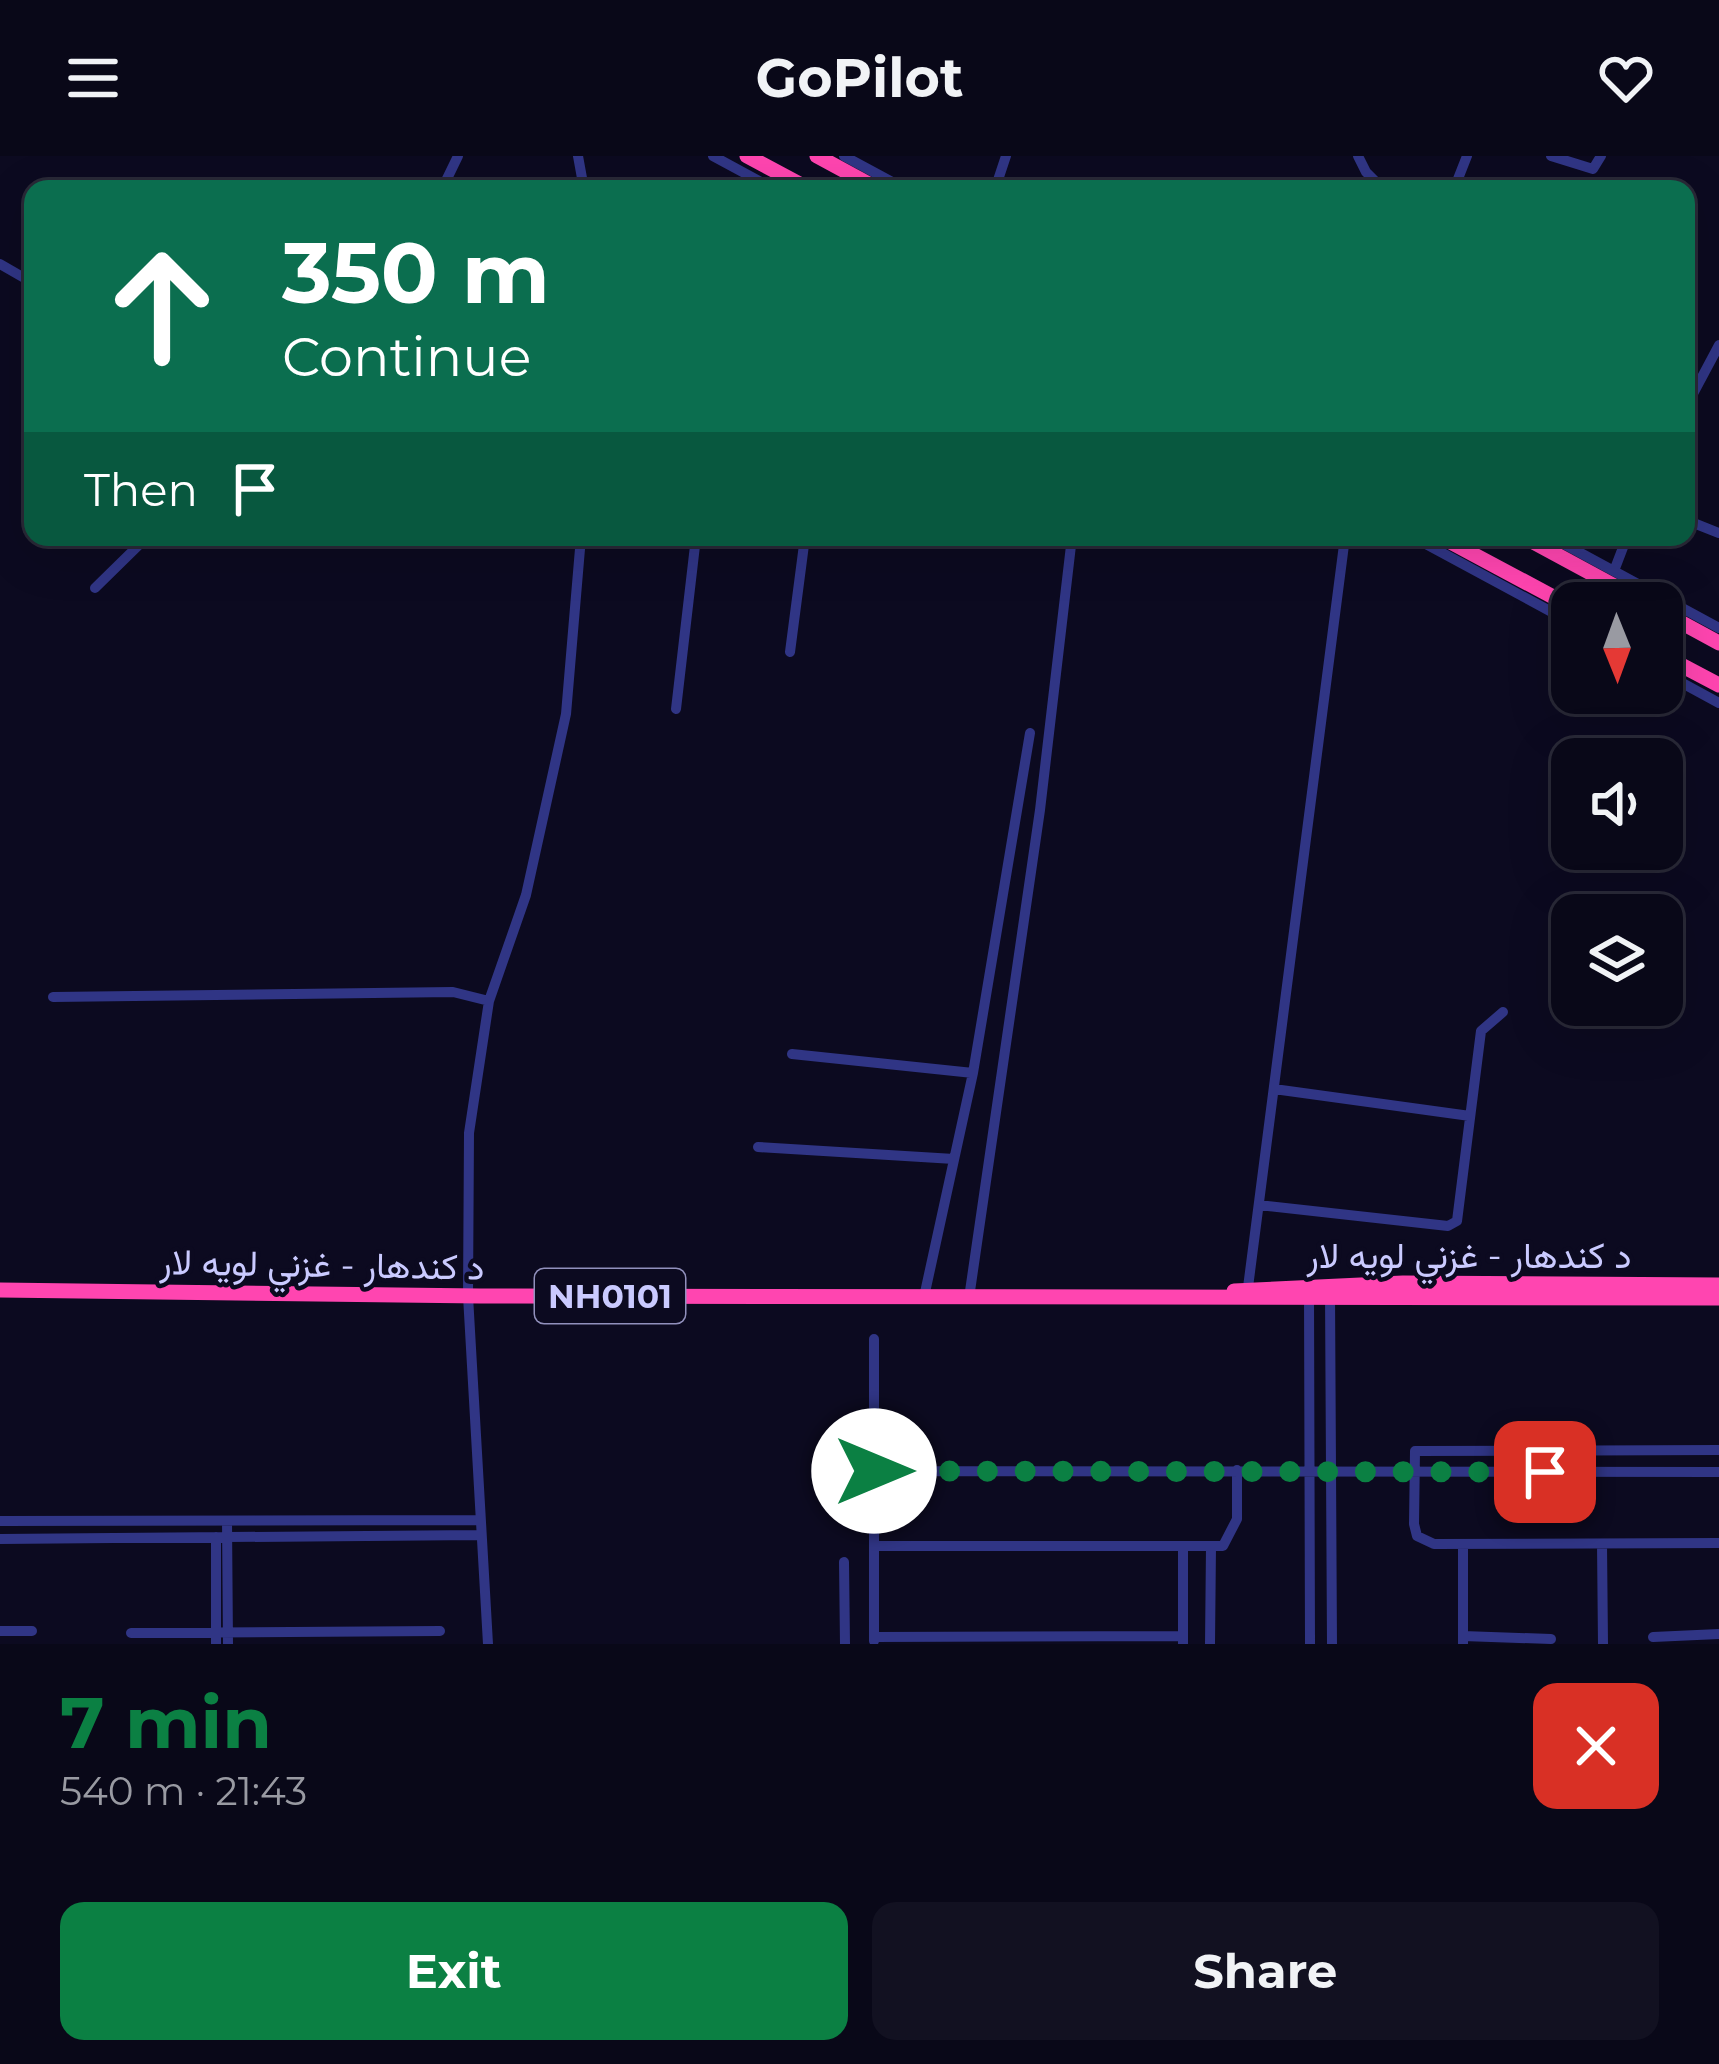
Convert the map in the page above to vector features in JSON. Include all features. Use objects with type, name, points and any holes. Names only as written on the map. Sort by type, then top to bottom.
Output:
[{"type":"highway","points":[[747,156],[792,180]]},
{"type":"highway","points":[[817,156],[861,180]]},
{"type":"highway","points":[[1459,546],[1551,596]]},
{"type":"highway","points":[[1540,546],[1607,582]]},
{"type":"highway","points":[[1683,623],[1719,643]]},
{"type":"highway","points":[[1683,666],[1719,686]]},
{"type":"highway","name":"د کندهار - غزني لويه لار","points":[[1330,1292],[1719,1285]]},
{"type":"highway","name":"د کندهار - غزني لويه لار","points":[[0,1290],[924,1298],[1330,1292],[1719,1298]]},
{"type":"street","points":[[713,156],[757,180]]},
{"type":"street","points":[[844,156],[888,180]]},
{"type":"street","points":[[1551,156],[1593,169],[1601,156]]},
{"type":"street","points":[[747,180],[748,175]]},
{"type":"street","points":[[1695,393],[1719,346]]},
{"type":"street","points":[[94,588],[138,546]]},
{"type":"street","points":[[488,1644],[468,1296],[469,1133],[489,1001],[526,895],[566,714],[580,546]]},
{"type":"street","points":[[676,709],[695,546]]},
{"type":"street","points":[[790,652],[805,546]]},
{"type":"street","points":[[969,1298],[1040,810],[1071,546]]},
{"type":"street","points":[[1247,1293],[1344,546]]},
{"type":"street","points":[[1430,546],[1551,612]]},
{"type":"street","points":[[1568,546],[1719,628]]},
{"type":"street","points":[[1614,571],[1624,546]]},
{"type":"street","points":[[1683,683],[1719,703]]},
{"type":"street","points":[[924,1298],[973,1072],[1030,733]]},
{"type":"street","points":[[53,997],[453,992],[489,1001]]},
{"type":"street","points":[[1259,1205],[1448,1226],[1457,1221],[1481,1031],[1503,1012]]},
{"type":"street","points":[[792,1054],[973,1072]]},
{"type":"street","points":[[1274,1089],[1470,1116]]},
{"type":"street","points":[[758,1148],[954,1159]]},
{"type":"street","points":[[1309,1292],[1310,1644]]},
{"type":"street","points":[[1330,1292],[1332,1644]]},
{"type":"street","points":[[874,1339],[874,1641],[1183,1640],[1183,1546]]},
{"type":"street","points":[[1719,1450],[1415,1451],[1414,1472],[1418,1535],[1434,1544],[1719,1544]]},
{"type":"street","points":[[874,1546],[1222,1546],[1238,1519],[1238,1470]]},
{"type":"street","points":[[874,1471],[1719,1472]]},
{"type":"street","points":[[0,1521],[478,1520]]},
{"type":"street","points":[[222,1521],[222,1638]]},
{"type":"street","points":[[0,1539],[479,1535]]},
{"type":"street","points":[[1602,1544],[1603,1644]]},
{"type":"street","points":[[1463,1545],[1463,1640],[1551,1639]]},
{"type":"street","points":[[1210,1644],[1211,1546]]},
{"type":"street","points":[[844,1562],[845,1644]]},
{"type":"street","points":[[0,1631],[32,1631]]},
{"type":"street","points":[[130,1633],[222,1638],[440,1631]]},
{"type":"street","points":[[1652,1637],[1719,1634]]},
{"type":"route","points":[[874,1471],[1545,1472]]}]
